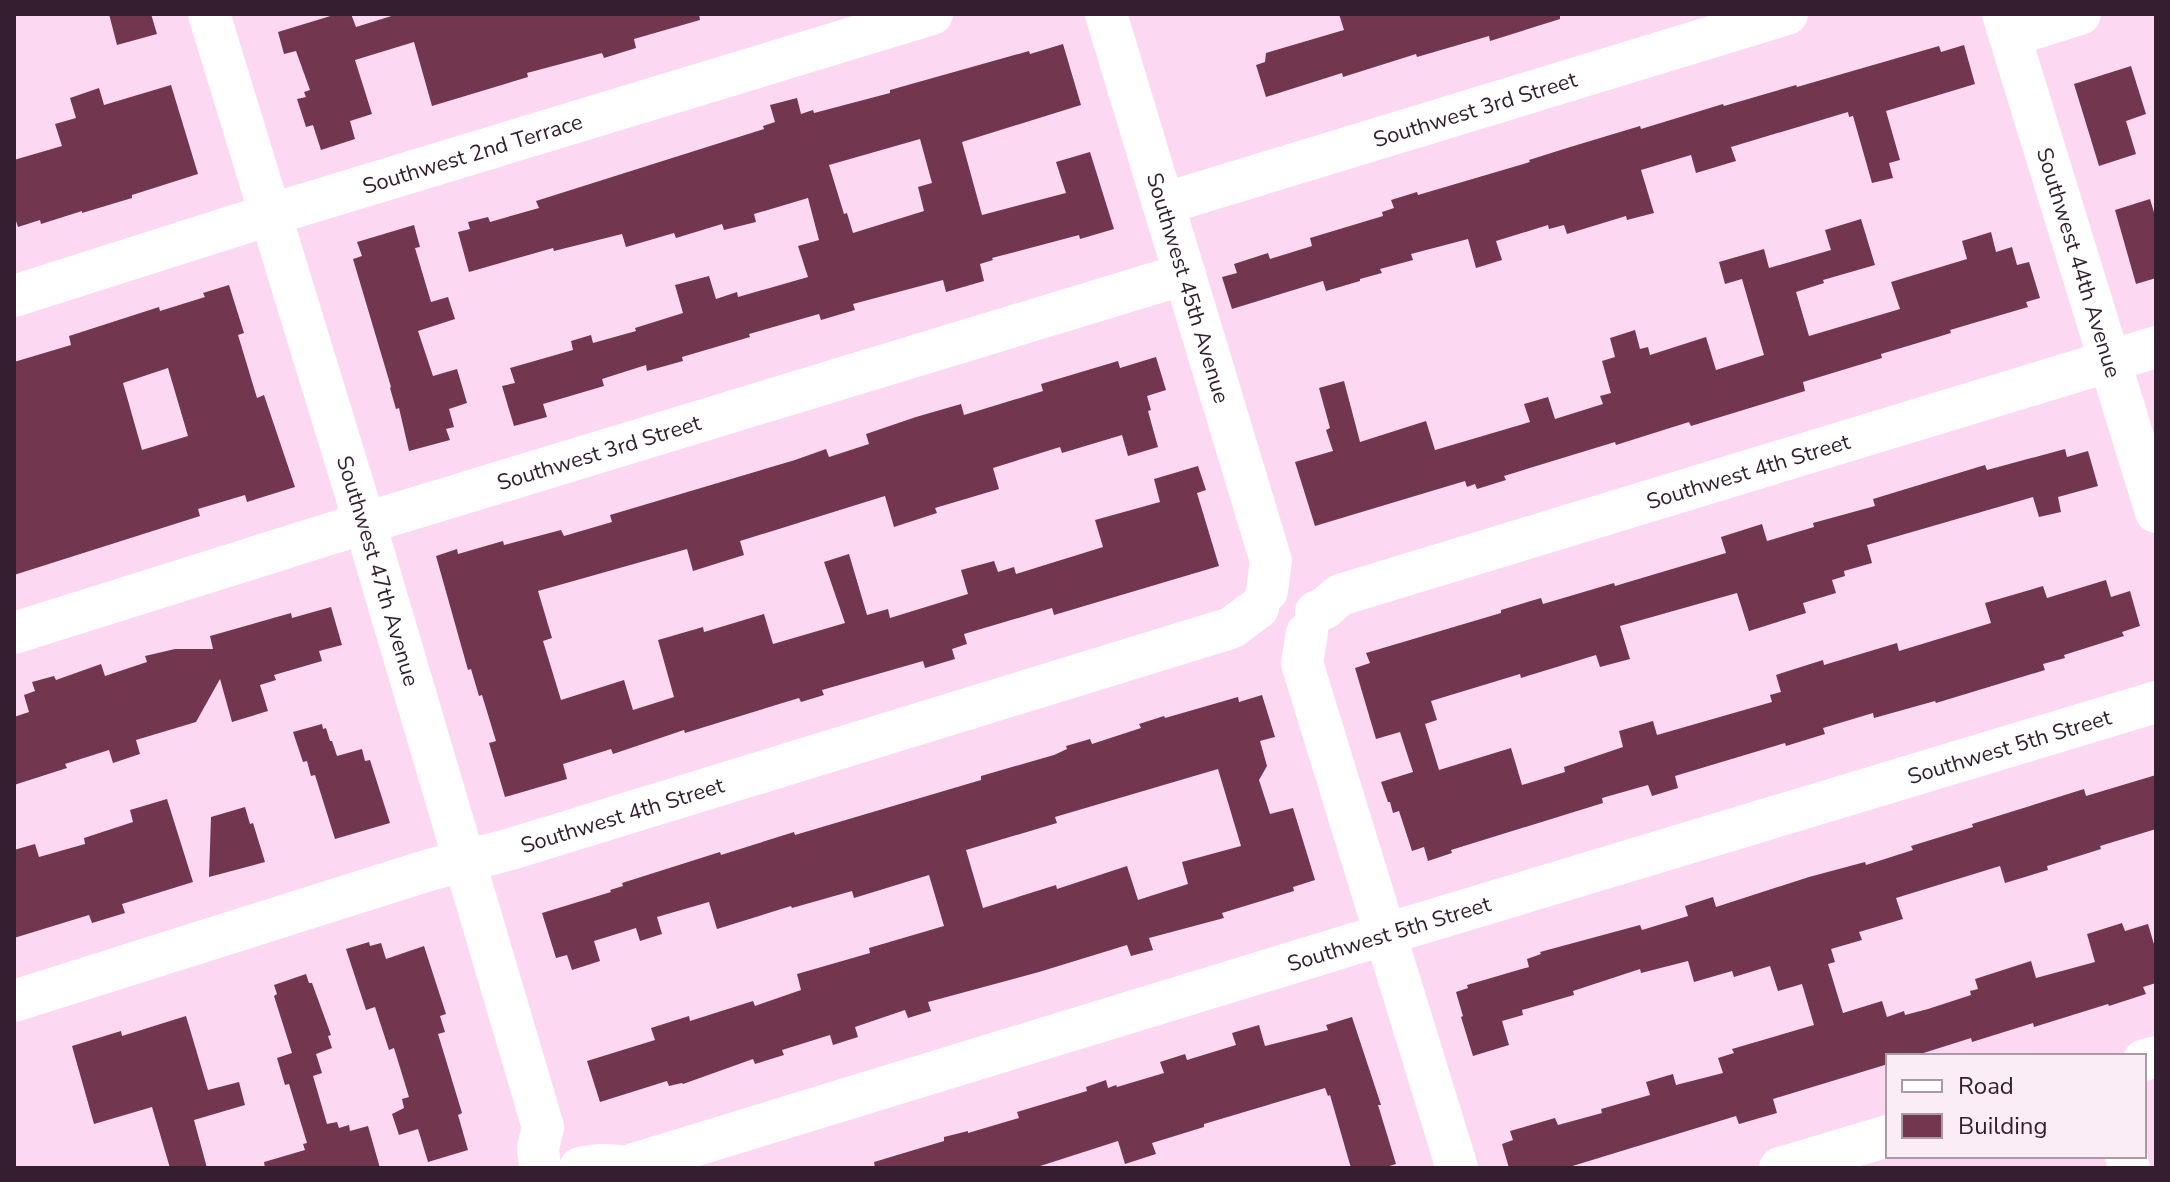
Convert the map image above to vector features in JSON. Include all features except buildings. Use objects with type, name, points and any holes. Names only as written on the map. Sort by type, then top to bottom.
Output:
[{"type":"street","name":"Southwest 47th Avenue","points":[[209,14],[558,1160]]},
{"type":"street","name":"Southwest 2nd Terrace","points":[[14,296],[269,215],[932,14]]},
{"type":"street","name":"Southwest 45th Avenue","points":[[1106,14],[1457,1168]]},
{"type":"street","name":"Southwest 3rd Street","points":[[1163,204],[1787,14]]},
{"type":"street","points":[[2007,25],[2080,14]]},
{"type":"street","name":"Southwest 44th Avenue","points":[[2007,25],[2156,512]]},
{"type":"street","name":"Southwest 3rd Street","points":[[14,633],[1185,274]]},
{"type":"street","name":"Southwest 4th Street","points":[[14,1001],[429,870],[511,849],[2156,347]]},
{"type":"street","name":"Southwest 5th Street","points":[[558,1160],[624,1168],[2156,702]]},
{"type":"street","points":[[1780,1168],[1886,1137]]}]
